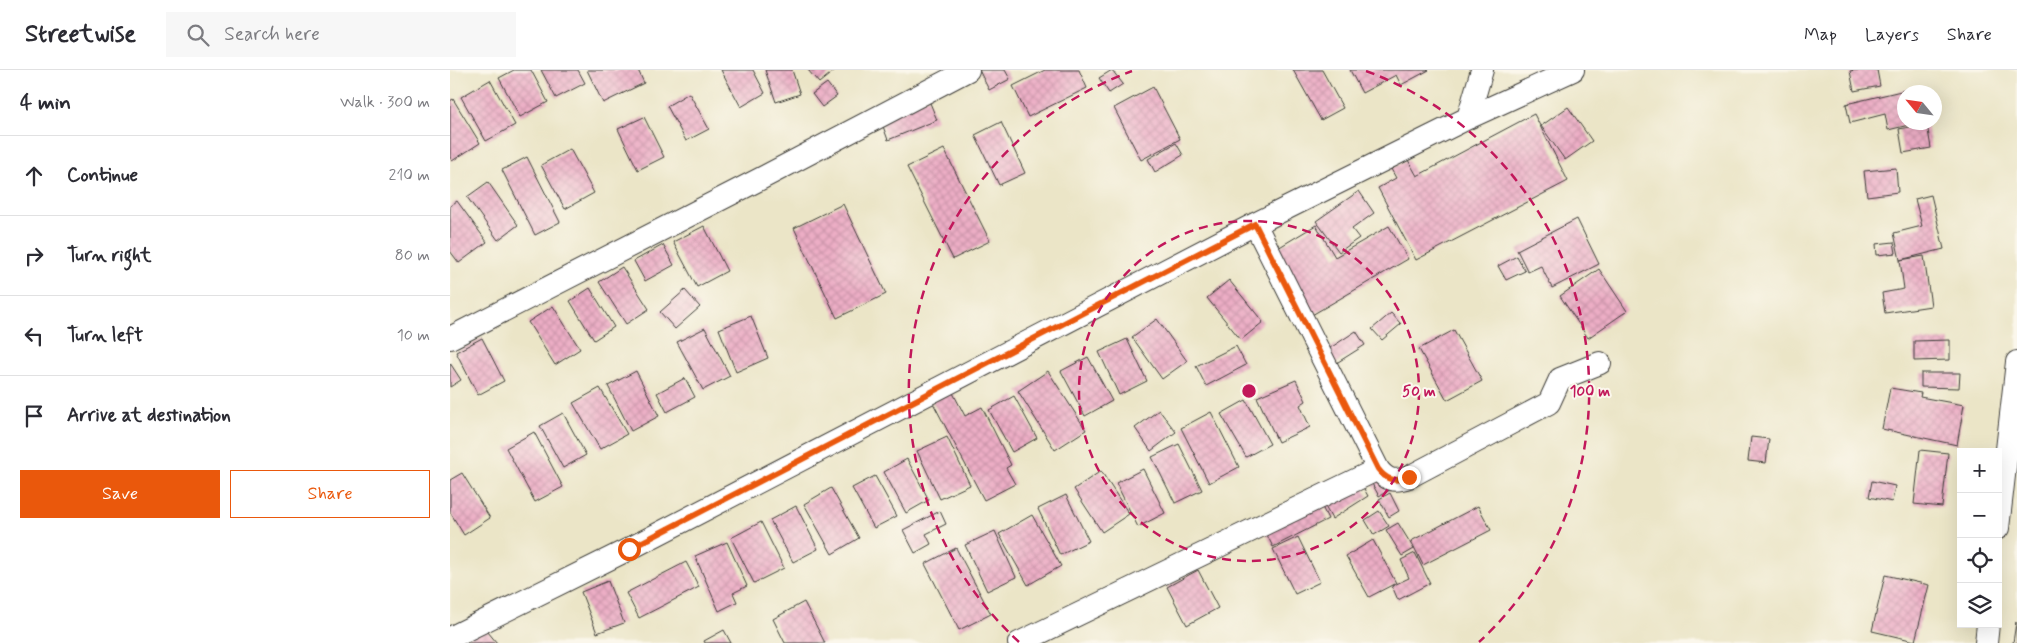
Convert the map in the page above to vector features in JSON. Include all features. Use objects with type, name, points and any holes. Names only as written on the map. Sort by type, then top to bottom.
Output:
[{"type":"street","points":[[450,338],[968,70]]},
{"type":"street","points":[[1468,118],[1482,70]]},
{"type":"street","points":[[450,638],[629,549],[1255,224],[1468,118],[1573,70]]},
{"type":"street","points":[[1255,224],[1378,469],[1383,476],[1391,480],[1409,477],[1549,403],[1560,379],[1600,363]]},
{"type":"street","points":[[2002,493],[2017,362]]},
{"type":"street","points":[[1019,643],[1378,469]]},
{"type":"street","points":[[1986,643],[1988,628]]},
{"type":"building","points":[[514,70],[531,70],[548,102],[520,117],[499,78]]},
{"type":"building","points":[[541,70],[578,70],[585,83],[556,98]]},
{"type":"building","points":[[587,70],[638,70],[644,83],[603,103]]},
{"type":"building","points":[[721,70],[753,70],[765,93],[741,107]]},
{"type":"building","points":[[765,70],[792,70],[800,94],[776,102]]},
{"type":"building","points":[[808,70],[835,70],[819,83]]},
{"type":"building","points":[[979,70],[1005,70],[1010,79],[989,90]]},
{"type":"building","points":[[1045,70],[1079,70],[1087,88],[1028,117],[1013,86]]},
{"type":"building","points":[[1112,70],[1123,84],[1109,93],[1099,78]]},
{"type":"building","points":[[1293,70],[1322,70],[1343,108],[1321,120]]},
{"type":"building","points":[[1350,70],[1429,70],[1401,85],[1396,75],[1362,93]]},
{"type":"building","points":[[1877,70],[1880,86],[1854,91],[1850,71]]},
{"type":"building","points":[[490,80],[515,125],[486,141],[461,97]]},
{"type":"building","points":[[827,83],[837,96],[822,107],[812,94]]},
{"type":"building","points":[[1153,87],[1180,139],[1141,160],[1114,108]]},
{"type":"building","points":[[1897,92],[1897,128],[1888,130],[1885,114],[1850,123],[1846,104]]},
{"type":"building","points":[[689,93],[709,129],[686,141],[667,106]]},
{"type":"building","points":[[928,98],[937,120],[888,140],[880,118]]},
{"type":"building","points":[[453,99],[480,143],[452,161],[450,157],[450,101]]},
{"type":"building","points":[[1568,107],[1592,141],[1565,160],[1541,126]]},
{"type":"building","points":[[1534,114],[1568,181],[1416,260],[1378,188],[1396,178],[1391,169],[1408,160],[1417,176]]},
{"type":"building","points":[[644,117],[664,157],[638,170],[618,129]]},
{"type":"building","points":[[1001,122],[1025,173],[999,185],[975,135]]},
{"type":"building","points":[[1899,130],[1928,130],[1931,148],[1903,153]]},
{"type":"building","points":[[1176,143],[1183,155],[1155,172],[1148,159]]},
{"type":"building","points":[[570,149],[594,193],[565,209],[541,165]]},
{"type":"building","points":[[944,149],[990,241],[953,259],[907,167]]},
{"type":"building","points":[[527,157],[560,222],[535,235],[502,170]]},
{"type":"building","points":[[1896,168],[1898,192],[1867,196],[1864,171]]},
{"type":"building","points":[[488,182],[518,225],[498,240],[467,197]]},
{"type":"building","points":[[1359,191],[1374,213],[1352,229],[1359,238],[1339,252],[1316,221]]},
{"type":"building","points":[[1931,195],[1944,249],[1900,260],[1894,233],[1922,226],[1915,199]]},
{"type":"building","points":[[457,201],[487,242],[459,263],[450,251],[450,206]]},
{"type":"building","points":[[843,204],[886,294],[837,318],[794,228]]},
{"type":"building","points":[[1577,219],[1599,264],[1552,288],[1541,266],[1528,272],[1517,250]]},
{"type":"building","points":[[1316,225],[1335,257],[1389,226],[1408,259],[1305,319],[1268,254]]},
{"type":"building","points":[[704,226],[727,271],[697,287],[673,242]]},
{"type":"building","points":[[1894,242],[1896,253],[1877,255],[1876,244]]},
{"type":"building","points":[[663,245],[674,265],[645,281],[634,261]]},
{"type":"building","points":[[1517,256],[1525,271],[1506,280],[1498,266]]},
{"type":"building","points":[[1924,256],[1931,306],[1885,313],[1882,293],[1904,289],[1900,260]]},
{"type":"building","points":[[622,267],[649,309],[626,324],[599,282]]},
{"type":"building","points":[[1599,269],[1627,311],[1588,338],[1560,296]]},
{"type":"building","points":[[1229,280],[1263,322],[1241,340],[1207,298]]},
{"type":"building","points":[[590,288],[614,327],[594,340],[570,301]]},
{"type":"building","points":[[685,290],[700,307],[675,329],[660,312]]},
{"type":"building","points":[[553,306],[580,349],[555,365],[528,322]]},
{"type":"building","points":[[1391,313],[1401,324],[1382,340],[1372,329]]},
{"type":"building","points":[[751,316],[768,358],[736,372],[719,329]]},
{"type":"building","points":[[1157,319],[1187,361],[1162,379],[1132,337]]},
{"type":"building","points":[[705,328],[730,376],[703,390],[677,342]]},
{"type":"building","points":[[1454,330],[1482,381],[1447,400],[1419,349]]},
{"type":"building","points":[[1356,331],[1365,345],[1327,369],[1318,356]]},
{"type":"building","points":[[482,338],[504,381],[478,395],[456,352]]},
{"type":"building","points":[[1127,339],[1147,381],[1119,395],[1099,352]]},
{"type":"building","points":[[1950,340],[1950,360],[1914,361],[1914,341]]},
{"type":"building","points":[[1236,346],[1246,365],[1206,386],[1196,366]]},
{"type":"building","points":[[1088,357],[1112,401],[1085,416],[1061,371]]},
{"type":"building","points":[[450,363],[461,380],[450,387]]},
{"type":"building","points":[[636,371],[659,416],[631,431],[608,386]]},
{"type":"building","points":[[1048,371],[1086,430],[1055,450],[1018,391]]},
{"type":"building","points":[[1921,373],[1960,373],[1959,388],[1921,387]]},
{"type":"building","points":[[685,378],[695,397],[667,412],[657,393]]},
{"type":"building","points":[[1296,380],[1306,401],[1300,405],[1310,427],[1278,442],[1257,397]]},
{"type":"building","points":[[600,388],[627,434],[600,449],[573,403]]},
{"type":"building","points":[[1890,388],[1921,393],[1920,397],[1964,405],[1957,445],[1882,429]]},
{"type":"building","points":[[952,391],[965,416],[982,407],[1011,465],[1006,468],[1015,484],[984,500],[932,401]]},
{"type":"building","points":[[1014,396],[1037,438],[1012,452],[989,410]]},
{"type":"building","points":[[1246,400],[1270,444],[1246,457],[1221,414]]},
{"type":"building","points":[[1159,410],[1176,432],[1151,451],[1135,428]]},
{"type":"building","points":[[1211,412],[1239,467],[1209,483],[1181,428]]},
{"type":"building","points":[[563,413],[586,455],[563,468],[540,426]]},
{"type":"building","points":[[534,432],[563,487],[535,502],[506,448]]},
{"type":"building","points":[[947,437],[970,485],[940,499],[917,451]]},
{"type":"building","points":[[1751,437],[1769,439],[1766,463],[1748,461]]},
{"type":"building","points":[[1179,444],[1202,490],[1175,503],[1152,457]]},
{"type":"building","points":[[1920,450],[1948,453],[1942,507],[1914,504]]},
{"type":"building","points":[[907,459],[929,500],[906,513],[884,472]]},
{"type":"building","points":[[1143,469],[1165,513],[1138,527],[1116,483]]},
{"type":"building","points":[[1101,471],[1129,514],[1102,532],[1074,489]]},
{"type":"building","points":[[462,473],[490,518],[464,535],[450,512],[450,480]]},
{"type":"building","points":[[875,476],[897,516],[874,528],[852,488]]},
{"type":"building","points":[[1382,476],[1390,490],[1379,496],[1371,482]]},
{"type":"building","points":[[1359,480],[1368,496],[1332,519],[1323,503]]},
{"type":"building","points":[[1872,481],[1895,486],[1892,502],[1869,497]]},
{"type":"building","points":[[831,488],[859,538],[832,554],[804,504]]},
{"type":"building","points":[[1390,493],[1399,511],[1389,517],[1379,499]]},
{"type":"building","points":[[1066,495],[1089,541],[1060,555],[1038,509]]},
{"type":"building","points":[[1319,501],[1328,519],[1273,547],[1264,529]]},
{"type":"building","points":[[796,506],[818,549],[793,562],[770,520]]},
{"type":"building","points":[[1478,506],[1491,530],[1423,565],[1411,541]]},
{"type":"building","points":[[940,511],[946,524],[926,534],[931,544],[915,553],[903,530]]},
{"type":"building","points":[[1379,511],[1389,526],[1374,535],[1365,520]]},
{"type":"building","points":[[1032,515],[1061,566],[1028,585],[999,534]]},
{"type":"building","points":[[761,522],[784,568],[754,583],[731,538]]},
{"type":"building","points":[[1398,523],[1414,549],[1402,556],[1386,530]]},
{"type":"building","points":[[995,531],[1016,577],[987,591],[965,545]]},
{"type":"building","points":[[1298,537],[1320,582],[1295,594],[1273,549]]},
{"type":"building","points":[[1373,540],[1396,583],[1369,597],[1346,556]]},
{"type":"building","points":[[727,542],[747,586],[733,593],[737,602],[719,611],[695,556]]},
{"type":"building","points":[[956,548],[991,614],[959,630],[925,564]]},
{"type":"building","points":[[1415,553],[1430,583],[1398,600],[1392,586],[1409,578],[1401,560]]},
{"type":"building","points":[[686,562],[699,587],[639,618],[626,593]]},
{"type":"building","points":[[1198,570],[1218,608],[1187,625],[1167,587]]},
{"type":"building","points":[[1885,575],[1929,585],[1915,641],[1872,631]]},
{"type":"building","points":[[608,581],[624,623],[597,633],[581,592]]},
{"type":"building","points":[[804,602],[825,643],[785,643],[773,619]]},
{"type":"building","points":[[2016,622],[2017,643],[2013,643]]},
{"type":"building","points":[[483,626],[497,643],[463,643]]},
{"type":"building","points":[[724,630],[731,643],[705,643],[704,641]]},
{"type":"route","points":[[629,549],[1255,224],[1378,469],[1383,476],[1391,480],[1409,477]]}]
